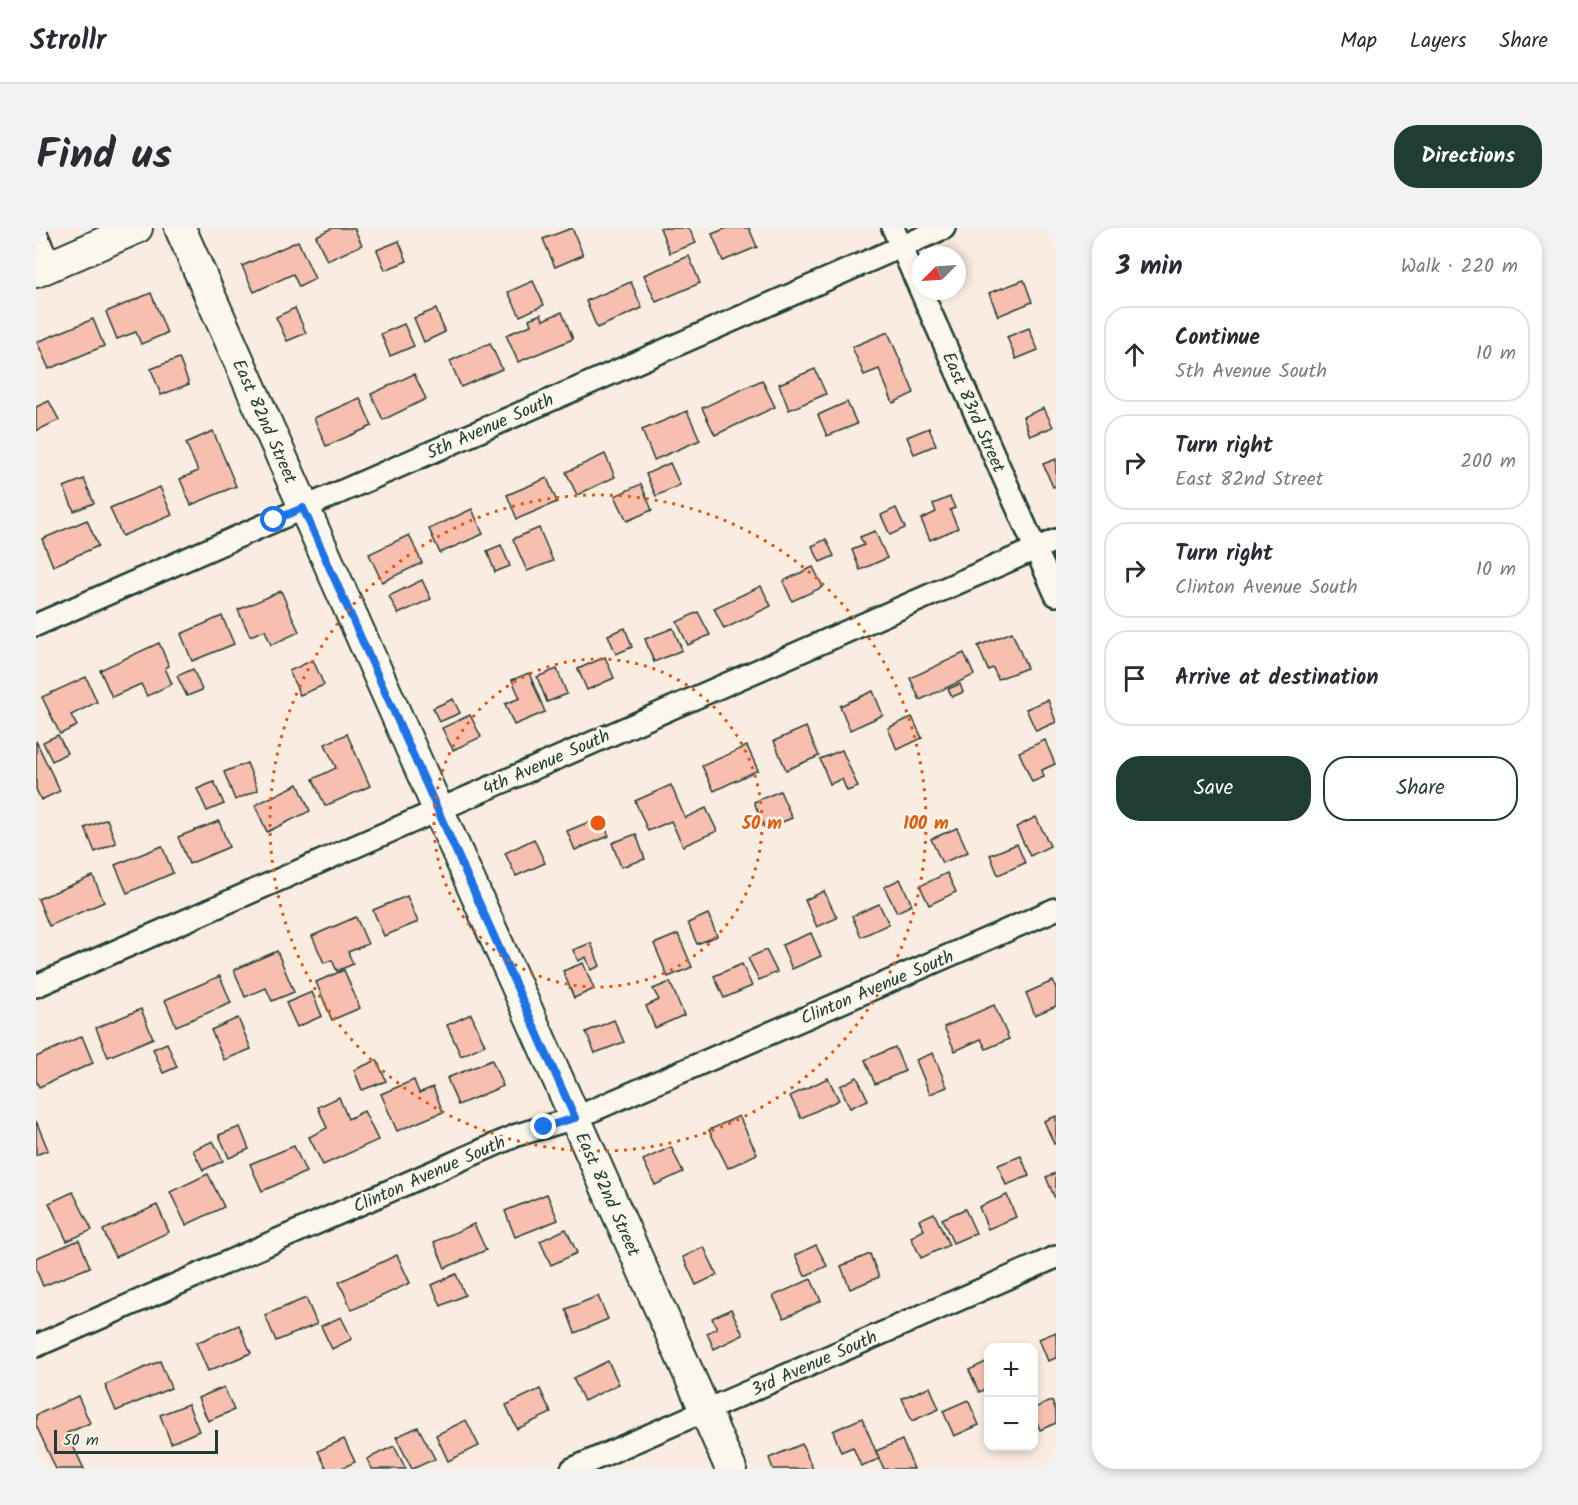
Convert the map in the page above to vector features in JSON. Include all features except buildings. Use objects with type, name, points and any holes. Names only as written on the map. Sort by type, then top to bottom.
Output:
[{"type":"street","points":[[36,234],[43,269],[137,228]]},
{"type":"street","name":"East 82nd Street","points":[[180,228],[731,1469]]},
{"type":"street","name":"5th Avenue South","points":[[36,625],[303,508],[897,237],[944,228]]},
{"type":"street","name":"East 83rd Street","points":[[897,237],[1056,595]]},
{"type":"street","name":"4th Avenue South","points":[[36,986],[1056,540]]},
{"type":"street","name":"Clinton Avenue South","points":[[36,1346],[517,1135],[575,1118],[1056,909]]},
{"type":"street","name":"3rd Avenue South","points":[[572,1469],[1056,1257]]},
{"type":"route","points":[[274,520],[303,508],[575,1118],[544,1127]]}]
